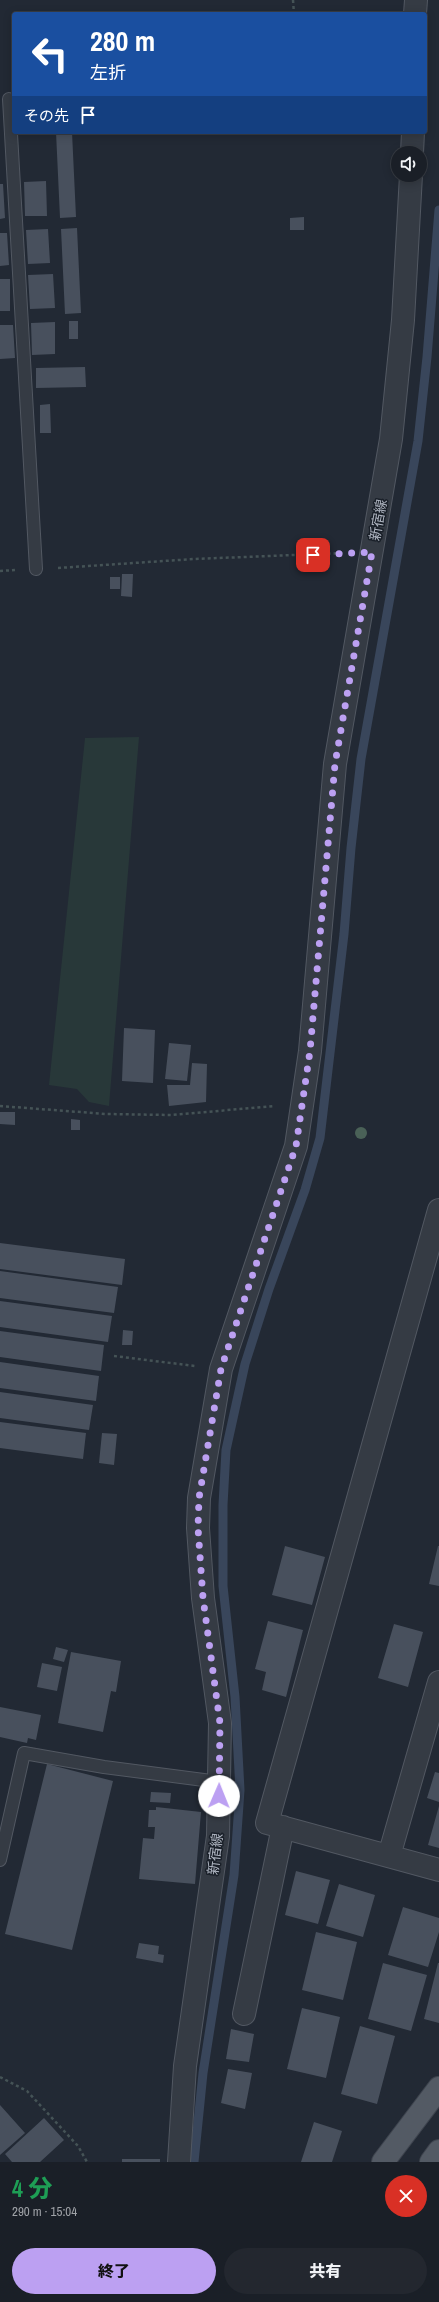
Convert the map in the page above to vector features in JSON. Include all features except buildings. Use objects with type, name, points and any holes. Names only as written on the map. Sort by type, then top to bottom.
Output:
[{"type":"main road","points":[[383,2162],[439,2088]]},
{"type":"main road","points":[[431,2162],[439,2151]]},
{"type":"street","points":[[415,12],[416,0]]},
{"type":"street","points":[[412,146],[413,134]]},
{"type":"street","name":"新宿線","points":[[179,2162],[185,2066],[218,1836],[220,1723],[203,1598],[198,1528],[199,1498],[221,1369],[296,1146],[310,1051],[335,764],[391,439],[403,320],[411,182]]},
{"type":"street","points":[[439,1210],[267,1823],[439,1870]]},
{"type":"street","points":[[389,1856],[439,1682]]},
{"type":"street","points":[[244,2014],[283,1827]]},
{"type":"lane","points":[[10,99],[36,569]]},
{"type":"lane","points":[[0,1860],[24,1753],[104,1768],[219,1782]]},
{"type":"path","points":[[294,0],[294,12]]},
{"type":"path","points":[[0,571],[194,559],[372,552]]},
{"type":"path","points":[[0,1106],[106,1114],[171,1115],[302,1103]]},
{"type":"path","points":[[114,1356],[221,1369]]},
{"type":"path","points":[[0,2077],[28,2091],[78,2146],[88,2162]]},
{"type":"shaded area","points":[[139,737],[109,1106],[89,1102],[77,1089],[49,1085],[85,738]]},
{"type":"waterway","points":[[194,2162],[203,2073],[234,1875],[240,1790],[235,1697],[223,1586],[223,1505],[226,1450],[245,1364],[269,1289],[305,1190],[320,1138],[344,934],[351,848],[361,759],[418,441],[427,357],[439,210]]},
{"type":"route","points":[[219,1796],[220,1723],[203,1598],[198,1528],[199,1498],[221,1369],[296,1146],[310,1051],[335,764],[372,552],[313,555]]}]
